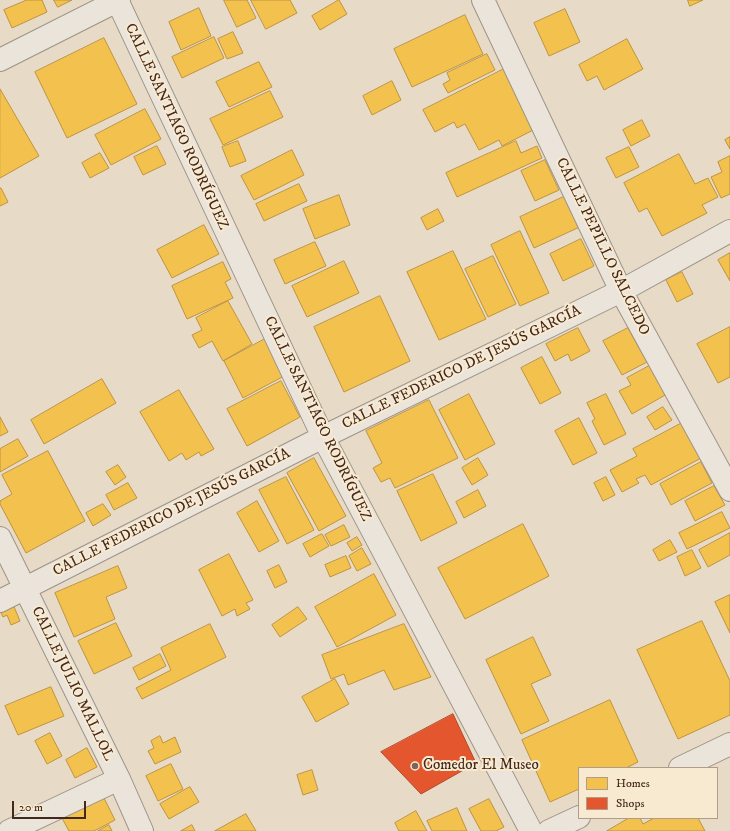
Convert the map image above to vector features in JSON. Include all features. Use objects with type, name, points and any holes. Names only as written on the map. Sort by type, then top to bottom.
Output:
[{"type":"street","points":[[0,60],[118,0]]},
{"type":"street","name":"CALLE SANTIAGO RODRÍGUEZ","points":[[118,0],[323,437],[531,831]]},
{"type":"street","name":"CALLE PEPILLO SALCEDO","points":[[483,0],[621,291],[730,490]]},
{"type":"street","name":"CALLE FEDERICO DE JESÚS GARCÍA","points":[[0,601],[323,437],[621,291],[730,231]]},
{"type":"street","name":"CALLE JULIO MALLOL","points":[[0,538],[119,779],[142,831]]},
{"type":"street","points":[[682,767],[730,744]]},
{"type":"street","points":[[9,831],[119,779]]},
{"type":"street","points":[[549,831],[578,817]]},
{"type":"building: Homes","points":[[27,0],[42,0],[47,12],[12,28],[4,10]]},
{"type":"building: Homes","points":[[54,0],[72,0],[58,7]]},
{"type":"building: Homes","points":[[224,0],[247,0],[256,18],[237,27]]},
{"type":"building: Homes","points":[[251,0],[290,0],[297,13],[266,29]]},
{"type":"building: Homes","points":[[339,0],[347,14],[320,30],[312,16]]},
{"type":"building: Homes","points":[[688,0],[703,0],[690,6]]},
{"type":"building: Homes","points":[[199,8],[211,36],[181,50],[169,22]]},
{"type":"building: Homes","points":[[565,9],[580,42],[549,56],[534,23]]},
{"type":"building: Homes","points":[[465,15],[483,54],[412,87],[394,49]]},
{"type":"building: Homes","points":[[233,32],[243,53],[227,59],[218,39]]},
{"type":"building: Homes","points":[[214,37],[224,58],[182,78],[172,57]]},
{"type":"building: Homes","points":[[104,38],[137,104],[67,138],[35,72]]},
{"type":"building: Homes","points":[[627,39],[643,69],[604,90],[597,76],[587,81],[579,65]]},
{"type":"building: Homes","points":[[487,54],[495,70],[448,93],[443,84],[450,80],[447,73]]},
{"type":"building: Homes","points":[[259,62],[272,87],[229,107],[216,82]]},
{"type":"building: Homes","points":[[506,68],[537,128],[502,146],[499,140],[479,150],[465,124],[457,128],[454,122],[435,132],[423,110]]},
{"type":"building: Homes","points":[[392,81],[401,100],[372,115],[363,96]]},
{"type":"building: Homes","points":[[0,89],[39,156],[0,178]]},
{"type":"building: Homes","points":[[270,91],[283,117],[223,145],[210,119]]},
{"type":"building: Homes","points":[[145,109],[161,139],[111,165],[95,135]]},
{"type":"building: Homes","points":[[642,120],[650,136],[631,146],[623,130]]},
{"type":"building: Homes","points":[[730,137],[730,149],[725,140]]},
{"type":"building: Homes","points":[[238,141],[246,161],[230,167],[222,147]]},
{"type":"building: Homes","points":[[516,141],[521,153],[537,146],[542,158],[457,197],[446,173]]},
{"type":"building: Homes","points":[[157,146],[166,164],[143,175],[134,157]]},
{"type":"building: Homes","points":[[629,147],[639,167],[616,178],[606,158]]},
{"type":"building: Homes","points":[[292,150],[304,175],[254,200],[241,176]]},
{"type":"building: Homes","points":[[100,153],[109,168],[90,178],[82,163]]},
{"type":"building: Homes","points":[[679,154],[695,184],[708,178],[718,197],[702,205],[707,213],[662,236],[647,208],[639,212],[624,183]]},
{"type":"building: Homes","points":[[730,156],[730,194],[721,198],[711,177],[722,172],[718,162]]},
{"type":"building: Homes","points":[[545,160],[559,190],[535,201],[521,171]]},
{"type":"building: Homes","points":[[299,184],[307,201],[264,221],[256,204]]},
{"type":"building: Homes","points":[[0,188],[8,202],[0,206]]},
{"type":"building: Homes","points":[[570,194],[584,225],[534,248],[520,217]]},
{"type":"building: Homes","points":[[339,195],[350,225],[315,239],[303,209]]},
{"type":"building: Homes","points":[[438,209],[444,221],[427,230],[421,218]]},
{"type":"building: Homes","points":[[204,225],[219,254],[172,278],[157,250]]},
{"type":"building: Homes","points":[[520,231],[549,293],[520,306],[491,245]]},
{"type":"building: Homes","points":[[581,239],[594,266],[563,281],[550,254]]},
{"type":"building: Homes","points":[[315,242],[326,266],[285,284],[274,260]]},
{"type":"building: Homes","points":[[453,251],[486,319],[439,340],[407,272]]},
{"type":"building: Homes","points":[[730,253],[730,281],[718,260]]},
{"type":"building: Homes","points":[[493,256],[516,304],[488,317],[465,269]]},
{"type":"building: Homes","points":[[344,261],[359,293],[307,317],[292,286]]},
{"type":"building: Homes","points":[[223,262],[231,279],[225,282],[233,298],[187,319],[172,286]]},
{"type":"building: Homes","points":[[682,272],[693,294],[677,302],[666,280]]},
{"type":"building: Homes","points":[[380,296],[410,361],[344,392],[314,327]]},
{"type":"building: Homes","points":[[228,301],[252,344],[223,361],[212,341],[199,348],[192,335],[202,330],[196,318]]},
{"type":"building: Homes","points":[[730,327],[730,377],[718,383],[697,344]]},
{"type":"building: Homes","points":[[578,328],[590,351],[571,361],[568,354],[555,361],[546,344]]},
{"type":"building: Homes","points":[[628,328],[647,362],[622,375],[603,341]]},
{"type":"building: Homes","points":[[265,339],[284,376],[243,398],[224,361]]},
{"type":"building: Homes","points":[[542,357],[561,393],[540,404],[521,368]]},
{"type":"building: Homes","points":[[651,365],[667,394],[632,414],[619,391],[631,385],[627,378]]},
{"type":"building: Homes","points":[[102,379],[116,403],[44,444],[31,420]]},
{"type":"building: Homes","points":[[281,381],[300,417],[247,446],[227,409]]},
{"type":"building: Homes","points":[[179,390],[214,449],[201,456],[199,452],[186,460],[182,453],[169,461],[140,412]]},
{"type":"building: Homes","points":[[469,394],[495,444],[465,460],[439,410]]},
{"type":"building: Homes","points":[[606,394],[626,434],[604,445],[592,421],[595,419],[587,403]]},
{"type":"building: Homes","points":[[429,400],[458,458],[395,488],[390,478],[381,482],[373,468],[382,463],[366,431]]},
{"type":"building: Homes","points":[[663,407],[672,420],[655,430],[647,417]]},
{"type":"building: Homes","points":[[0,417],[8,432],[0,436]]},
{"type":"building: Homes","points":[[579,418],[597,453],[573,465],[555,431]]},
{"type":"building: Homes","points":[[684,422],[703,457],[651,485],[645,475],[636,479],[639,483],[622,492],[610,470],[637,456],[633,449]]},
{"type":"building: Homes","points":[[18,439],[28,456],[0,472],[0,449]]},
{"type":"building: Homes","points":[[48,451],[85,521],[26,553],[0,504],[0,501],[12,494],[2,475]]},
{"type":"building: Homes","points":[[314,458],[346,516],[319,531],[287,473]]},
{"type":"building: Homes","points":[[478,458],[488,475],[472,485],[462,468]]},
{"type":"building: Homes","points":[[701,462],[712,483],[671,505],[660,484]]},
{"type":"building: Homes","points":[[118,465],[126,477],[115,485],[106,472]]},
{"type":"building: Homes","points":[[433,474],[457,523],[421,541],[397,491]]},
{"type":"building: Homes","points":[[286,477],[314,530],[287,544],[259,490]]},
{"type":"building: Homes","points":[[606,477],[615,495],[603,501],[594,483]]},
{"type":"building: Homes","points":[[128,483],[137,498],[114,510],[106,495]]},
{"type":"building: Homes","points":[[714,486],[725,505],[695,521],[685,501]]},
{"type":"building: Homes","points":[[478,490],[486,506],[464,518],[456,502]]},
{"type":"building: Homes","points":[[257,501],[279,541],[259,552],[237,513]]},
{"type":"building: Homes","points":[[103,504],[111,515],[93,526],[86,513]]},
{"type":"building: Homes","points":[[722,512],[730,528],[687,549],[679,533]]},
{"type":"building: Homes","points":[[523,524],[549,576],[465,619],[438,568]]},
{"type":"building: Homes","points":[[344,525],[350,537],[331,546],[325,535]]},
{"type":"building: Homes","points":[[730,533],[730,555],[708,567],[699,550]]},
{"type":"building: Homes","points":[[322,534],[329,546],[310,557],[303,544]]},
{"type":"building: Homes","points":[[357,537],[362,545],[352,551],[347,543]]},
{"type":"building: Homes","points":[[670,540],[677,552],[659,561],[653,550]]},
{"type":"building: Homes","points":[[362,548],[371,564],[357,571],[349,556]]},
{"type":"building: Homes","points":[[692,550],[701,568],[685,576],[677,557]]},
{"type":"building: Homes","points":[[229,554],[253,600],[246,603],[250,609],[237,616],[235,609],[222,616],[199,570]]},
{"type":"building: Homes","points":[[346,556],[351,568],[330,577],[325,565]]},
{"type":"building: Homes","points":[[279,565],[287,582],[275,588],[267,571]]},
{"type":"building: Homes","points":[[118,566],[127,588],[106,597],[115,619],[74,637],[55,593]]},
{"type":"building: Homes","points":[[374,574],[396,615],[337,647],[315,607]]},
{"type":"building: Homes","points":[[730,595],[730,633],[715,602]]},
{"type":"building: Homes","points":[[12,602],[20,621],[11,625],[7,615],[3,617],[0,611]]},
{"type":"building: Homes","points":[[298,607],[307,619],[280,637],[272,625]]},
{"type":"building: Homes","points":[[702,621],[730,681],[730,715],[678,739],[637,650]]},
{"type":"building: Homes","points":[[116,623],[132,656],[94,674],[78,641]]},
{"type":"building: Homes","points":[[210,624],[226,657],[142,699],[136,688],[171,670],[161,648]]},
{"type":"building: Homes","points":[[404,624],[431,677],[394,690],[384,670],[348,685],[344,674],[331,679],[322,655]]},
{"type":"building: Homes","points":[[533,637],[551,675],[531,684],[549,721],[521,734],[486,660]]},
{"type":"building: Homes","points":[[160,654],[166,666],[139,680],[133,668]]},
{"type":"building: Homes","points":[[335,679],[349,704],[316,722],[302,697]]},
{"type":"building: Homes","points":[[51,687],[64,716],[18,735],[5,706]]},
{"type":"building: Homes","points":[[610,700],[638,762],[628,767],[578,767],[578,789],[550,802],[522,740]]},
{"type":"building: Homes","points":[[50,733],[62,756],[47,764],[35,741]]},
{"type":"building: Homes","points":[[160,736],[163,743],[175,737],[181,752],[155,764],[148,751],[154,748],[151,741]]},
{"type":"building: Homes","points":[[87,748],[97,767],[75,778],[66,760]]},
{"type":"building: Homes","points":[[171,764],[183,789],[158,801],[146,776]]},
{"type":"building: Homes","points":[[312,770],[318,790],[303,795],[297,775]]},
{"type":"building: Homes","points":[[190,787],[199,802],[169,819],[160,804]]},
{"type":"building: Homes","points":[[103,796],[115,820],[94,831],[69,831],[62,818]]},
{"type":"building: Homes","points":[[489,799],[504,827],[496,831],[481,831],[469,809]]},
{"type":"building: Homes","points":[[457,808],[467,831],[432,831],[427,821]]},
{"type":"building: Homes","points":[[416,811],[427,831],[399,831],[395,823]]},
{"type":"building: Homes","points":[[246,814],[256,831],[215,831]]},
{"type":"building: Homes","points":[[627,819],[640,819],[643,824],[652,819],[699,819],[705,831],[607,831]]},
{"type":"building: Homes","points":[[109,825],[112,831],[98,831]]},
{"type":"building: Homes","points":[[192,825],[195,831],[181,831]]},
{"type":"building: Shops","points":[[453,714],[476,763],[421,794],[381,752]]},
{"type":"place","name":"Comedor El Museo","points":[[415,766]]}]
